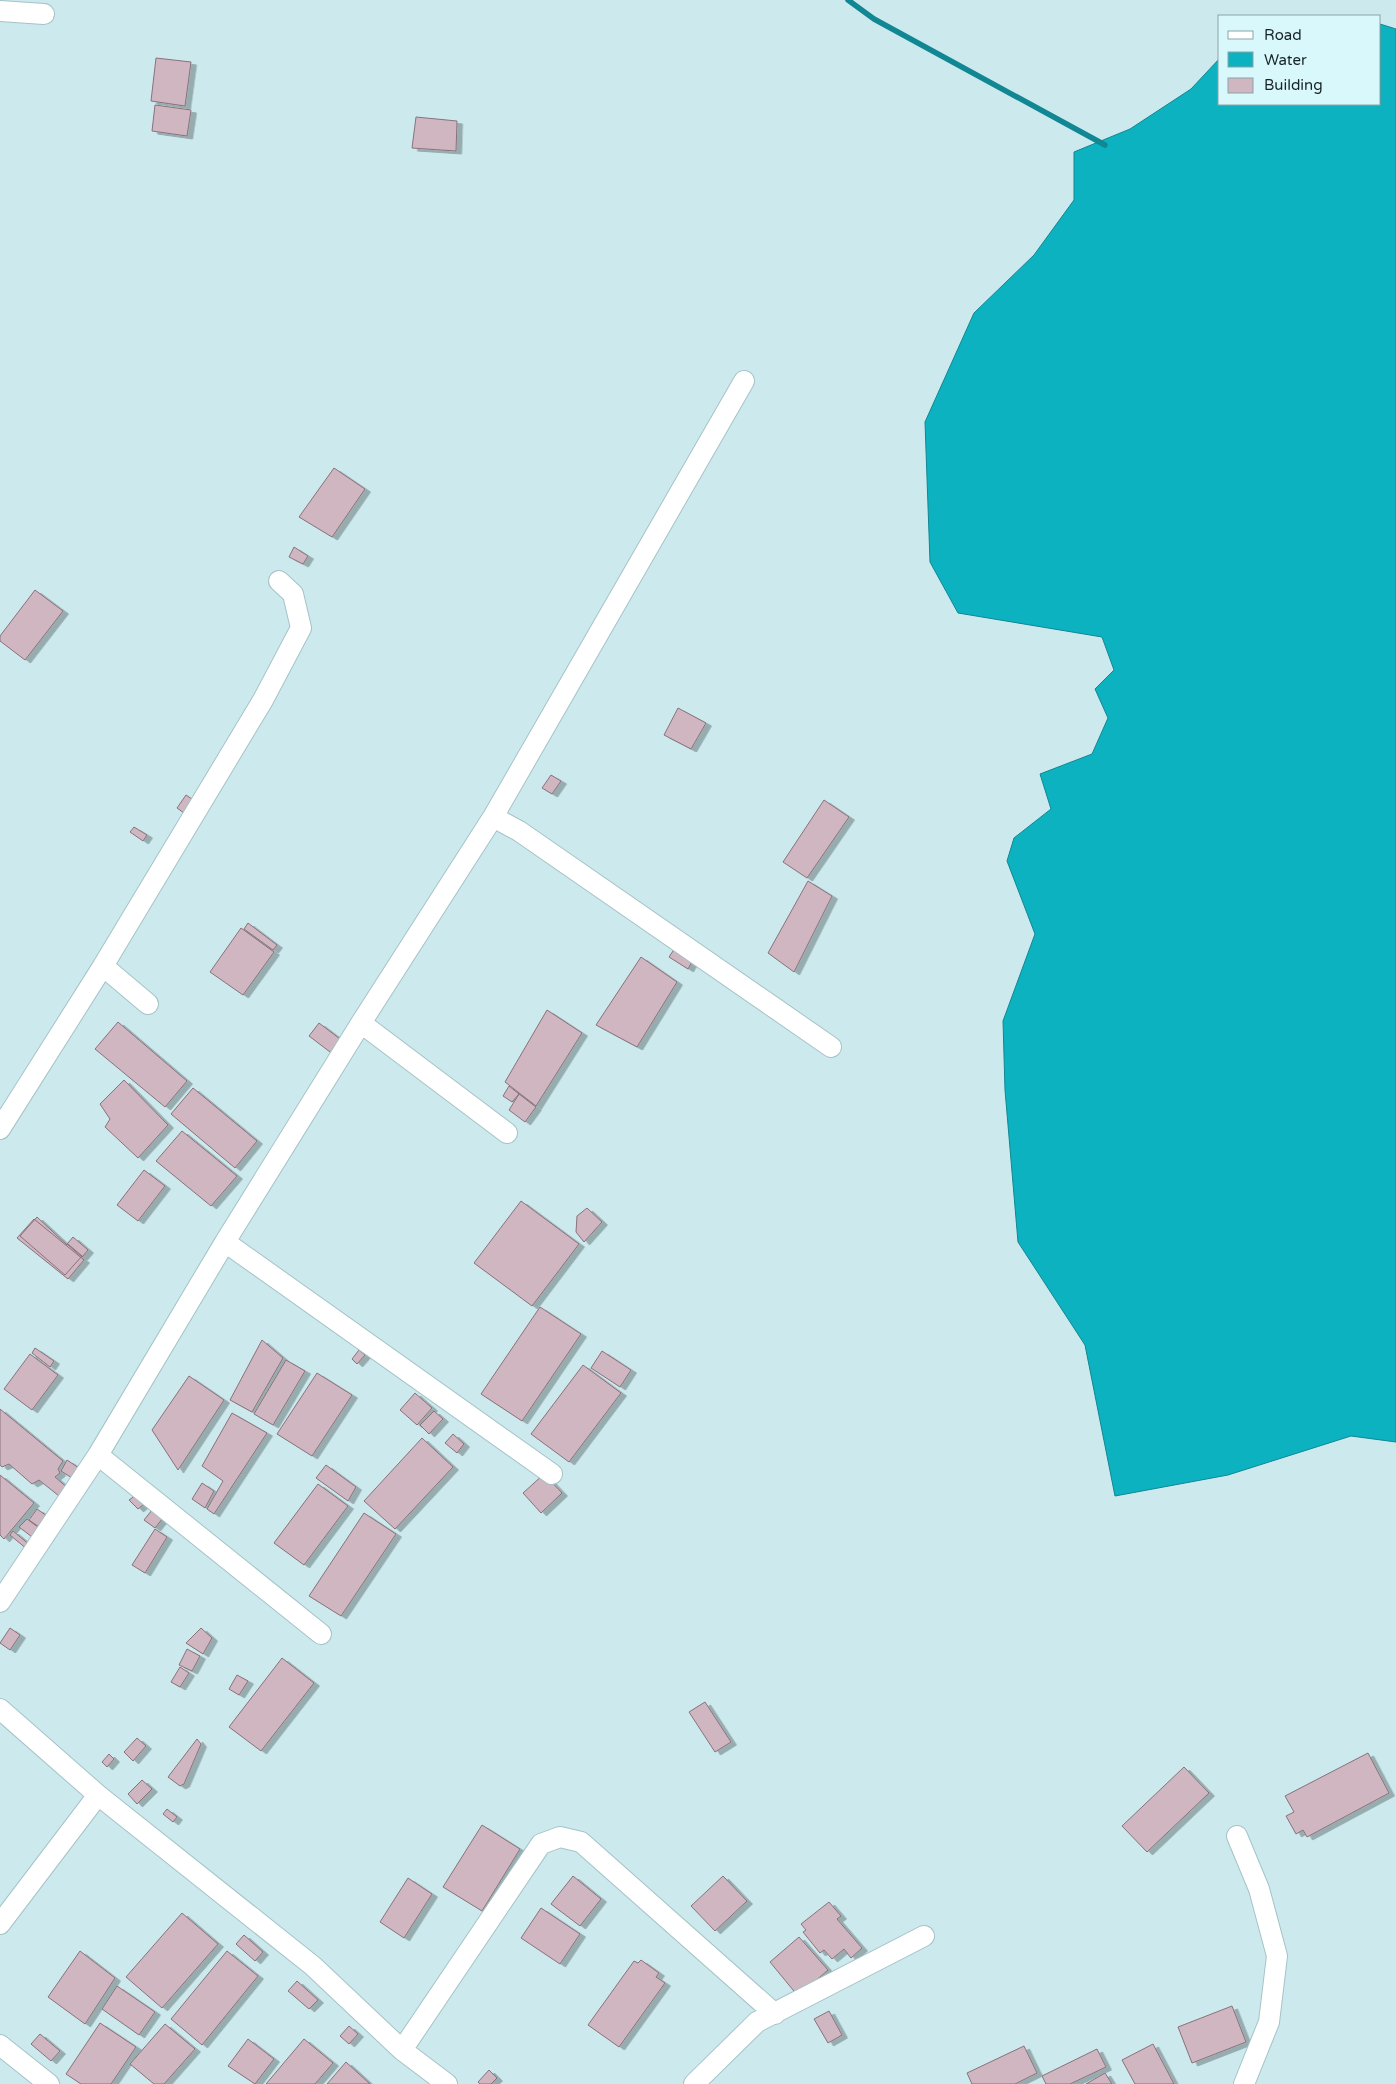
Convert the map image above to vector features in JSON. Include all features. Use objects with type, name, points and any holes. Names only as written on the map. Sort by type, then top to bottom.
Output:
[{"type":"street","points":[[0,11],[44,14]]},
{"type":"street","points":[[0,1602],[98,1455],[225,1242],[492,817],[744,381]]},
{"type":"street","points":[[0,1129],[103,966],[264,700],[301,628],[292,594],[279,581]]},
{"type":"street","points":[[492,817],[519,831],[830,1047]]},
{"type":"street","points":[[103,966],[148,1004]]},
{"type":"street","points":[[361,1023],[507,1133]]},
{"type":"street","points":[[225,1242],[552,1474]]},
{"type":"street","points":[[98,1455],[321,1634]]},
{"type":"street","points":[[0,1709],[98,1795],[313,1966],[402,2050],[446,2084]]},
{"type":"street","points":[[0,1924],[98,1795]]},
{"type":"street","points":[[1237,1836],[1259,1889],[1277,1956],[1269,2022],[1244,2084]]},
{"type":"street","points":[[402,2050],[542,1844],[560,1837],[581,1842],[775,2014]]},
{"type":"street","points":[[694,2084],[757,2022],[924,1936]]},
{"type":"street","points":[[0,2045],[49,2084]]},
{"type":"water","points":[[1381,24],[1396,29],[1396,1442],[1351,1436],[1228,1475],[1115,1496],[1085,1345],[1018,1242],[1005,1090],[1003,1021],[1035,934],[1007,861],[1014,838],[1051,809],[1040,774],[1092,754],[1108,718],[1095,689],[1114,670],[1102,637],[958,613],[930,562],[925,422],[974,313],[1034,255],[1074,200],[1074,152],[1130,129],[1191,89],[1218,60],[1218,105],[1381,105]]},
{"type":"building","points":[[156,58],[191,62],[185,106],[151,101]]},
{"type":"building","points":[[155,105],[191,110],[187,136],[152,131]]},
{"type":"building","points":[[416,117],[457,121],[456,151],[412,148]]},
{"type":"building","points":[[334,468],[365,489],[332,537],[299,517]]},
{"type":"building","points":[[294,547],[308,556],[303,564],[289,557]]},
{"type":"building","points":[[35,590],[63,611],[25,660],[0,641],[0,636]]},
{"type":"building","points":[[678,708],[706,723],[691,749],[664,735]]},
{"type":"building","points":[[551,775],[561,781],[552,794],[542,788]]},
{"type":"building","points":[[186,795],[192,799],[184,813],[177,808]]},
{"type":"building","points":[[824,800],[849,817],[807,878],[783,862]]},
{"type":"building","points":[[134,827],[147,835],[143,841],[130,832]]},
{"type":"building","points":[[808,881],[832,896],[794,972],[768,953]]},
{"type":"building","points":[[248,923],[277,945],[273,950],[244,929]]},
{"type":"building","points":[[241,928],[274,952],[243,995],[210,972]]},
{"type":"building","points":[[675,948],[693,960],[688,969],[669,957]]},
{"type":"building","points":[[641,957],[677,982],[637,1047],[596,1025]]},
{"type":"building","points":[[547,1010],[582,1033],[536,1106],[505,1082]]},
{"type":"building","points":[[118,1022],[187,1081],[165,1107],[95,1049]]},
{"type":"building","points":[[319,1023],[344,1042],[334,1055],[309,1036]]},
{"type":"building","points":[[124,1080],[168,1125],[138,1158],[105,1127],[110,1119],[100,1104]]},
{"type":"building","points":[[509,1086],[519,1094],[512,1102],[503,1096]]},
{"type":"building","points":[[193,1088],[257,1141],[235,1168],[171,1114]]},
{"type":"building","points":[[519,1094],[536,1107],[525,1122],[509,1110]]},
{"type":"building","points":[[182,1131],[237,1176],[211,1206],[156,1161]]},
{"type":"building","points":[[144,1170],[165,1186],[138,1221],[117,1205]]},
{"type":"building","points":[[521,1201],[579,1244],[532,1306],[474,1263]]},
{"type":"building","points":[[587,1208],[602,1222],[584,1242],[576,1232],[577,1216]]},
{"type":"building","points":[[37,1217],[67,1245],[82,1256],[65,1275],[20,1236]]},
{"type":"building","points":[[34,1219],[84,1260],[68,1279],[17,1238]]},
{"type":"building","points":[[73,1237],[88,1250],[82,1257],[67,1244]]},
{"type":"building","points":[[540,1307],[581,1334],[522,1421],[481,1394]]},
{"type":"building","points":[[262,1340],[283,1358],[252,1412],[230,1400]]},
{"type":"building","points":[[35,1348],[54,1361],[50,1367],[32,1353]]},
{"type":"building","points":[[359,1350],[365,1355],[357,1364],[352,1359]]},
{"type":"building","points":[[602,1351],[631,1370],[620,1387],[591,1368]]},
{"type":"building","points":[[30,1354],[58,1375],[32,1410],[4,1389]]},
{"type":"building","points":[[286,1360],[305,1371],[273,1425],[254,1414]]},
{"type":"building","points":[[583,1365],[621,1393],[569,1462],[531,1434]]},
{"type":"building","points":[[317,1373],[352,1395],[312,1456],[277,1434]]},
{"type":"building","points":[[189,1376],[224,1400],[178,1470],[152,1430]]},
{"type":"building","points":[[415,1393],[432,1408],[417,1425],[400,1410]]},
{"type":"building","points":[[0,1409],[63,1461],[58,1469],[60,1473],[55,1477],[69,1489],[59,1496],[39,1480],[32,1484],[9,1464],[2,1467],[0,1465]]},
{"type":"building","points":[[434,1411],[443,1419],[429,1434],[420,1425]]},
{"type":"building","points":[[232,1413],[267,1433],[214,1514],[207,1509],[223,1481],[202,1466]]},
{"type":"building","points":[[453,1434],[464,1444],[457,1453],[445,1443]]},
{"type":"building","points":[[422,1438],[453,1467],[395,1529],[364,1501]]},
{"type":"building","points":[[67,1460],[79,1468],[72,1478],[61,1471]]},
{"type":"building","points":[[326,1465],[356,1487],[348,1501],[316,1478]]},
{"type":"building","points":[[544,1474],[562,1493],[541,1513],[523,1493]]},
{"type":"building","points":[[0,1475],[34,1503],[4,1539],[0,1535]]},
{"type":"building","points":[[202,1483],[214,1491],[205,1508],[192,1499]]},
{"type":"building","points":[[318,1484],[348,1506],[304,1565],[274,1543]]},
{"type":"building","points":[[136,1495],[144,1504],[138,1509],[129,1500]]},
{"type":"building","points":[[37,1509],[50,1518],[42,1529],[29,1520]]},
{"type":"building","points":[[152,1510],[163,1518],[155,1528],[144,1520]]},
{"type":"building","points":[[364,1513],[396,1534],[341,1616],[309,1596]]},
{"type":"building","points":[[27,1519],[42,1530],[36,1540],[19,1527]]},
{"type":"building","points":[[155,1529],[167,1537],[145,1573],[132,1565]]},
{"type":"building","points":[[13,1531],[31,1546],[28,1550],[10,1535]]},
{"type":"building","points":[[10,1628],[20,1635],[10,1650],[0,1643]]},
{"type":"building","points":[[201,1628],[212,1638],[203,1654],[186,1643]]},
{"type":"building","points":[[187,1649],[200,1656],[192,1671],[179,1665]]},
{"type":"building","points":[[282,1658],[314,1683],[261,1751],[229,1727]]},
{"type":"building","points":[[180,1667],[189,1673],[180,1687],[171,1682]]},
{"type":"building","points":[[237,1675],[248,1681],[239,1695],[229,1689]]},
{"type":"building","points":[[705,1702],[731,1742],[715,1752],[689,1712]]},
{"type":"building","points":[[137,1738],[146,1746],[133,1761],[124,1752]]},
{"type":"building","points":[[197,1739],[201,1744],[184,1784],[180,1786],[168,1777]]},
{"type":"building","points":[[1368,1753],[1389,1793],[1307,1837],[1303,1830],[1296,1834],[1286,1816],[1294,1812],[1285,1796]]},
{"type":"building","points":[[109,1754],[114,1759],[107,1767],[102,1762]]},
{"type":"building","points":[[1184,1767],[1209,1793],[1147,1852],[1122,1826]]},
{"type":"building","points":[[142,1780],[152,1789],[137,1804],[128,1794]]},
{"type":"building","points":[[167,1809],[177,1817],[173,1822],[163,1814]]},
{"type":"building","points":[[482,1825],[520,1849],[482,1911],[443,1887]]},
{"type":"building","points":[[573,1876],[601,1899],[580,1926],[551,1904]]},
{"type":"building","points":[[723,1876],[747,1901],[715,1931],[691,1906]]},
{"type":"building","points":[[408,1878],[432,1894],[404,1938],[380,1922]]},
{"type":"building","points":[[829,1902],[841,1916],[837,1919],[862,1948],[851,1958],[844,1949],[832,1959],[824,1950],[820,1953],[803,1932],[806,1930],[801,1924]]},
{"type":"building","points":[[541,1908],[580,1934],[560,1964],[521,1938]]},
{"type":"building","points":[[182,1913],[218,1944],[162,2008],[126,1977]]},
{"type":"building","points":[[244,1935],[263,1952],[255,1961],[236,1944]]},
{"type":"building","points":[[799,1937],[828,1970],[798,1996],[770,1962]]},
{"type":"building","points":[[80,1951],[115,1978],[85,2024],[48,1997]]},
{"type":"building","points":[[227,1951],[258,1976],[202,2045],[171,2019]]},
{"type":"building","points":[[641,1960],[659,1973],[656,1977],[665,1983],[619,2047],[588,2025],[634,1961],[638,1963]]},
{"type":"building","points":[[297,1981],[318,2000],[309,2009],[288,1991]]},
{"type":"building","points":[[117,1986],[155,2012],[139,2035],[102,2009]]},
{"type":"building","points":[[1232,2006],[1246,2042],[1192,2063],[1178,2027]]},
{"type":"building","points":[[829,2011],[842,2035],[828,2043],[814,2019]]},
{"type":"building","points":[[100,2023],[136,2047],[111,2084],[81,2084],[66,2074]]},
{"type":"building","points":[[165,2024],[195,2049],[164,2084],[154,2084],[130,2064]]},
{"type":"building","points":[[349,2026],[358,2034],[349,2044],[340,2036]]},
{"type":"building","points":[[40,2034],[60,2051],[51,2061],[31,2044]]},
{"type":"building","points":[[248,2039],[274,2059],[255,2084],[228,2066]]},
{"type":"building","points":[[304,2039],[333,2063],[315,2084],[266,2084]]},
{"type":"building","points":[[1153,2044],[1174,2084],[1135,2084],[1122,2060]]},
{"type":"building","points":[[1024,2046],[1037,2073],[1015,2084],[972,2084],[967,2073]]},
{"type":"building","points":[[1097,2049],[1106,2067],[1070,2084],[1046,2084],[1042,2076]]},
{"type":"building","points":[[346,2062],[370,2084],[327,2084]]},
{"type":"building","points":[[489,2070],[497,2078],[491,2084],[480,2084],[478,2082]]},
{"type":"building","points":[[1105,2073],[1112,2084],[1086,2084]]},
{"type":"waterway","points":[[848,0],[874,19],[1105,145]]}]
